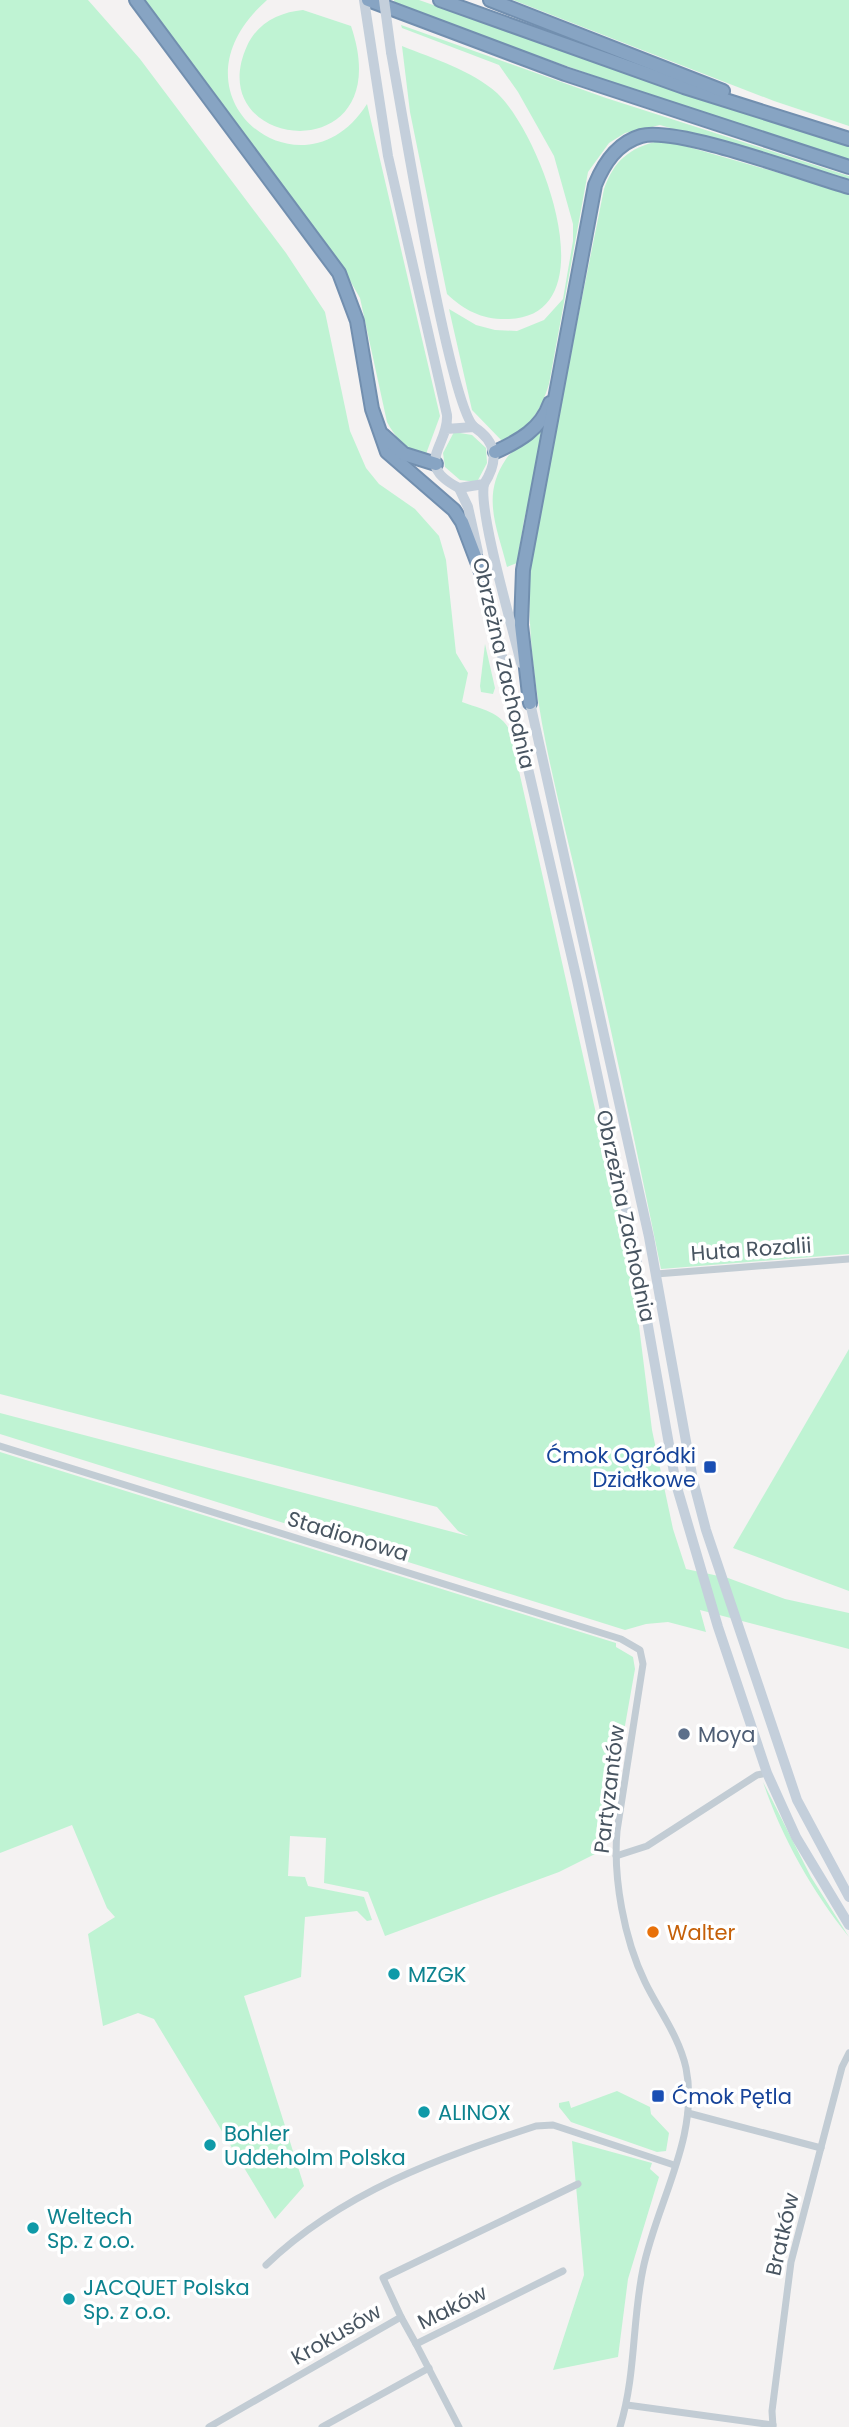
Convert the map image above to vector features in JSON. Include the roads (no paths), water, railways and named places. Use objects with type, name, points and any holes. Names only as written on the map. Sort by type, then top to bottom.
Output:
[{"type":"highway","points":[[136,0],[339,273],[357,321],[372,409],[387,452],[454,510],[462,522],[484,580]]},
{"type":"highway","points":[[366,0],[565,74],[849,167]]},
{"type":"highway","points":[[440,0],[609,61],[849,139]]},
{"type":"highway","points":[[490,0],[831,134]]},
{"type":"highway","points":[[530,703],[521,625],[523,570],[595,185],[609,157],[624,144],[642,136],[669,134],[849,187]]},
{"type":"highway","points":[[495,452],[516,443],[539,424],[560,374]]},
{"type":"highway","points":[[380,433],[404,454],[436,464]]},
{"type":"street","points":[[366,0],[370,45],[388,156],[445,403],[446,429],[434,454],[436,464],[444,480],[458,488],[484,484],[494,463],[495,452],[491,440],[467,420],[463,407],[439,304],[391,52],[384,0]]},
{"type":"street","points":[[446,429],[474,427]]},
{"type":"street","name":"Obrzeżna Zachodnia","points":[[484,484],[488,523],[656,1274],[688,1455],[706,1530],[797,1800],[849,1896]]},
{"type":"street","name":"Obrzeżna Zachodnia","points":[[458,488],[468,507],[580,993],[633,1241],[676,1484],[718,1627],[768,1773],[796,1837],[849,1925]]},
{"type":"street","name":"Huta Rozalii","points":[[656,1274],[849,1259]]},
{"type":"street","name":"Stadionowa","points":[[0,1446],[627,1641],[634,1644],[643,1657],[639,1695]]},
{"type":"street","name":"Partyzantów","points":[[620,2427],[626,2405],[642,2270],[688,2113],[688,2083],[682,2052],[637,1962],[616,1856],[617,1831],[639,1695]]},
{"type":"street","points":[[616,1856],[647,1846],[757,1775],[768,1773]]},
{"type":"street","name":"Bratków","points":[[773,2426],[791,2262],[842,2067],[849,2053]]},
{"type":"street","points":[[688,2113],[821,2148]]},
{"type":"street","points":[[266,2265],[316,2224],[371,2189],[430,2163],[537,2126],[554,2124],[674,2165]]},
{"type":"street","name":"Krokusów","points":[[214,2426],[401,2318],[383,2278],[578,2184]]},
{"type":"street","name":"Maków","points":[[459,2427],[416,2344],[563,2271]]},
{"type":"street","points":[[401,2318],[416,2344]]},
{"type":"street","points":[[322,2427],[429,2368]]},
{"type":"street","points":[[626,2405],[773,2426]]},
{"type":"place","name":"Ćmok Ogródki Działkowe","points":[[710,1467]]},
{"type":"place","name":"Moya","points":[[684,1734]]},
{"type":"place","name":"Walter","points":[[653,1932]]},
{"type":"place","name":"MZGK","points":[[394,1974]]},
{"type":"place","name":"Ćmok Pętla","points":[[658,2096]]},
{"type":"place","name":"ALINOX","points":[[424,2112]]},
{"type":"place","name":"Bohler Uddeholm Polska","points":[[210,2145]]},
{"type":"place","name":"Weltech Sp. z o.o.","points":[[33,2228]]},
{"type":"place","name":"JACQUET Polska Sp. z o.o.","points":[[69,2299]]}]
